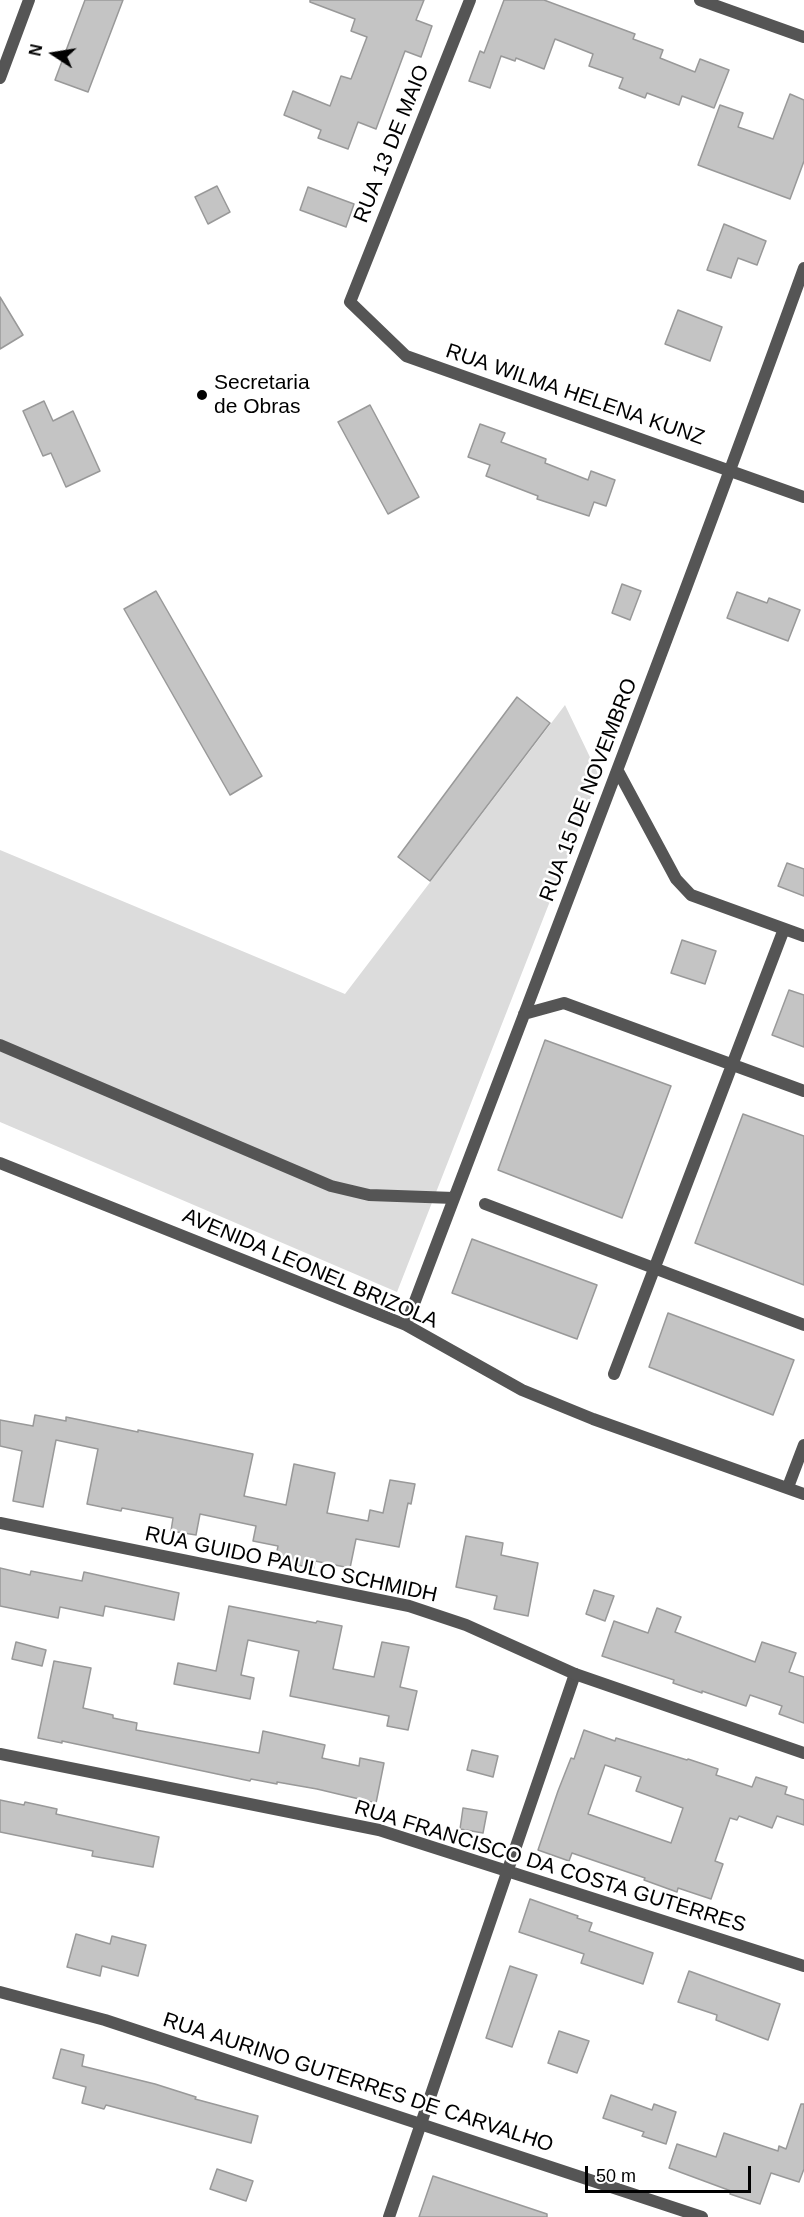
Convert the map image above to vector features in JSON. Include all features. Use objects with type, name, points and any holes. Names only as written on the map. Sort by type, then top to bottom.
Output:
[{"type":"street","points":[[0,78],[29,0]]},
{"type":"street","name":"RUA 13 DE MAIO","points":[[350,302],[470,0]]},
{"type":"street","points":[[700,0],[804,37]]},
{"type":"street","name":"RUA 15 DE NOVEMBRO","points":[[406,1325],[618,771],[804,268]]},
{"type":"street","name":"RUA WILMA HELENA KUNZ","points":[[350,302],[406,356],[804,497]]},
{"type":"street","points":[[618,771],[676,879],[691,895],[804,936]]},
{"type":"street","points":[[614,1374],[784,929]]},
{"type":"street","points":[[525,1014],[564,1003],[804,1091]]},
{"type":"street","points":[[0,1045],[331,1186],[369,1195],[454,1198]]},
{"type":"street","name":"AVENIDA LEONEL BRIZOLA","points":[[0,1163],[406,1325],[522,1390],[593,1419],[804,1494]]},
{"type":"street","points":[[485,1204],[804,1325]]},
{"type":"street","points":[[788,1487],[804,1445]]},
{"type":"street","name":"RUA GUIDO PAULO SCHMIDH","points":[[0,1523],[409,1606],[466,1625],[575,1674],[804,1753]]},
{"type":"street","points":[[389,2217],[575,1674]]},
{"type":"street","name":"RUA FRANCISCO DA COSTA GUTERRES","points":[[0,1754],[379,1830],[804,1966]]},
{"type":"street","name":"RUA AURINO GUTERRES DE CARVALHO","points":[[0,1992],[105,2020],[702,2217]]},
{"type":"shaded area","points":[[565,705],[599,776],[397,1292],[0,1122],[0,850],[345,994]]},
{"type":"building","points":[[85,0],[123,0],[88,92],[55,80]]},
{"type":"building","points":[[310,0],[424,0],[416,20],[432,26],[421,57],[405,51],[376,129],[358,122],[348,149],[318,138],[321,130],[284,115],[293,91],[330,106],[341,76],[351,79],[367,37],[351,31],[355,19],[310,2]]},
{"type":"building","points":[[504,0],[544,0],[635,34],[633,39],[663,50],[660,58],[695,72],[700,59],[729,70],[714,108],[682,96],[679,105],[647,93],[645,98],[619,88],[623,78],[589,66],[593,54],[555,39],[544,69],[516,58],[515,61],[501,56],[490,88],[469,81],[480,51],[484,53]]},
{"type":"building","points":[[790,94],[804,100],[804,161],[790,199],[698,165],[720,105],[743,113],[738,127],[773,139]]},
{"type":"building","points":[[217,186],[230,212],[208,224],[195,197]]},
{"type":"building","points":[[308,187],[354,204],[346,227],[300,210]]},
{"type":"building","points":[[724,224],[766,241],[757,265],[738,258],[731,278],[707,270]]},
{"type":"building","points":[[0,297],[23,335],[0,349]]},
{"type":"building","points":[[678,310],[722,327],[710,361],[665,344]]},
{"type":"building","points":[[44,401],[53,421],[73,411],[100,471],[66,487],[51,453],[43,456],[23,411]]},
{"type":"building","points":[[370,405],[419,497],[388,514],[338,422]]},
{"type":"building","points":[[480,424],[505,433],[501,442],[546,459],[545,463],[588,480],[591,471],[615,480],[606,506],[594,502],[589,516],[537,499],[538,496],[486,476],[490,465],[468,457]]},
{"type":"building","points":[[622,584],[641,591],[630,620],[612,613]]},
{"type":"building","points":[[156,591],[262,776],[230,795],[124,609]]},
{"type":"building","points":[[737,592],[767,603],[769,598],[800,610],[788,641],[727,618]]},
{"type":"building","points":[[517,697],[550,723],[430,881],[398,857]]},
{"type":"building","points":[[787,863],[804,869],[804,896],[778,886]]},
{"type":"building","points":[[682,940],[716,951],[705,984],[671,973]]},
{"type":"building","points":[[789,990],[804,995],[804,1047],[772,1035]]},
{"type":"building","points":[[545,1040],[671,1086],[622,1218],[498,1170]]},
{"type":"building","points":[[743,1114],[804,1136],[804,1285],[695,1243]]},
{"type":"building","points":[[472,1239],[597,1285],[577,1339],[452,1293]]},
{"type":"building","points":[[668,1313],[794,1360],[773,1415],[649,1367]]},
{"type":"building","points":[[35,1415],[66,1421],[66,1417],[253,1454],[244,1496],[286,1505],[294,1464],[335,1473],[327,1513],[368,1521],[370,1510],[383,1513],[390,1480],[415,1484],[411,1504],[408,1503],[399,1547],[356,1539],[350,1568],[315,1561],[314,1568],[275,1561],[278,1546],[253,1541],[256,1526],[200,1514],[196,1535],[171,1531],[173,1518],[87,1504],[98,1449],[56,1440],[43,1507],[13,1501],[22,1451],[0,1446],[0,1420],[33,1426]]},
{"type":"building","points":[[466,1536],[503,1543],[501,1555],[538,1563],[528,1616],[494,1609],[497,1596],[456,1587]]},
{"type":"building","points":[[0,1568],[30,1575],[31,1571],[82,1581],[84,1572],[179,1593],[174,1620],[105,1606],[103,1616],[60,1607],[58,1618],[0,1606]]},
{"type":"building","points":[[594,1590],[614,1596],[605,1621],[586,1614]]},
{"type":"building","points":[[229,1606],[342,1626],[333,1669],[374,1677],[382,1642],[409,1647],[400,1687],[417,1691],[408,1730],[387,1726],[389,1716],[290,1696],[299,1651],[248,1640],[241,1675],[254,1678],[250,1699],[174,1684],[178,1663],[216,1671]]},
{"type":"building","points":[[657,1608],[681,1617],[675,1632],[755,1662],[762,1642],[796,1653],[789,1672],[804,1677],[804,1723],[779,1714],[782,1706],[750,1695],[746,1706],[673,1683],[674,1680],[602,1656],[614,1621],[648,1633]]},
{"type":"building","points":[[16,1642],[46,1650],[42,1666],[12,1659]]},
{"type":"building","points":[[54,1661],[91,1668],[83,1708],[137,1723],[136,1730],[259,1753],[263,1731],[325,1745],[322,1758],[359,1766],[360,1758],[384,1763],[376,1803],[317,1789],[277,1782],[277,1784],[251,1779],[250,1781],[62,1741],[62,1743],[38,1738]]},
{"type":"building","points":[[584,1730],[615,1741],[616,1738],[718,1769],[716,1775],[752,1787],[756,1777],[787,1787],[785,1794],[804,1800],[804,1825],[777,1816],[772,1828],[739,1816],[737,1820],[730,1818],[715,1861],[723,1864],[711,1899],[678,1888],[677,1892],[644,1880],[645,1878],[572,1853],[569,1861],[538,1850],[571,1758],[574,1759]],"holes":[[[605,1765],[641,1777],[636,1791],[683,1808],[671,1843],[588,1814]]]},
{"type":"building","points":[[472,1750],[498,1756],[493,1777],[467,1770]]},
{"type":"building","points":[[0,1800],[24,1805],[25,1802],[57,1809],[56,1814],[159,1837],[153,1867],[92,1856],[93,1851],[0,1832]]},
{"type":"building","points":[[463,1808],[487,1812],[483,1833],[460,1829]]},
{"type":"building","points":[[530,1899],[592,1923],[589,1931],[653,1953],[643,1984],[581,1963],[584,1954],[519,1932]]},
{"type":"building","points":[[76,1934],[110,1944],[112,1936],[146,1945],[138,1976],[102,1966],[100,1976],[67,1967]]},
{"type":"building","points":[[510,1966],[537,1975],[512,2047],[486,2038]]},
{"type":"building","points":[[689,1971],[780,2004],[768,2040],[716,2020],[717,2015],[678,2002]]},
{"type":"building","points":[[559,2031],[589,2041],[577,2073],[548,2063]]},
{"type":"building","points":[[61,2049],[84,2055],[82,2066],[155,2084],[196,2097],[195,2099],[258,2116],[251,2143],[106,2105],[104,2109],[82,2103],[86,2087],[53,2078]]},
{"type":"building","points":[[611,2095],[652,2110],[654,2104],[676,2112],[666,2144],[642,2136],[644,2132],[603,2118]]},
{"type":"building","points":[[801,2104],[804,2104],[804,2169],[799,2182],[771,2173],[760,2204],[669,2168],[677,2144],[716,2157],[724,2133],[778,2151],[779,2146],[786,2149]]},
{"type":"building","points":[[217,2169],[253,2181],[246,2201],[210,2189]]},
{"type":"building","points":[[433,2176],[547,2214],[547,2217],[419,2217]]},
{"type":"place","name":"Secretaria de Obras","points":[[202,395]]}]
